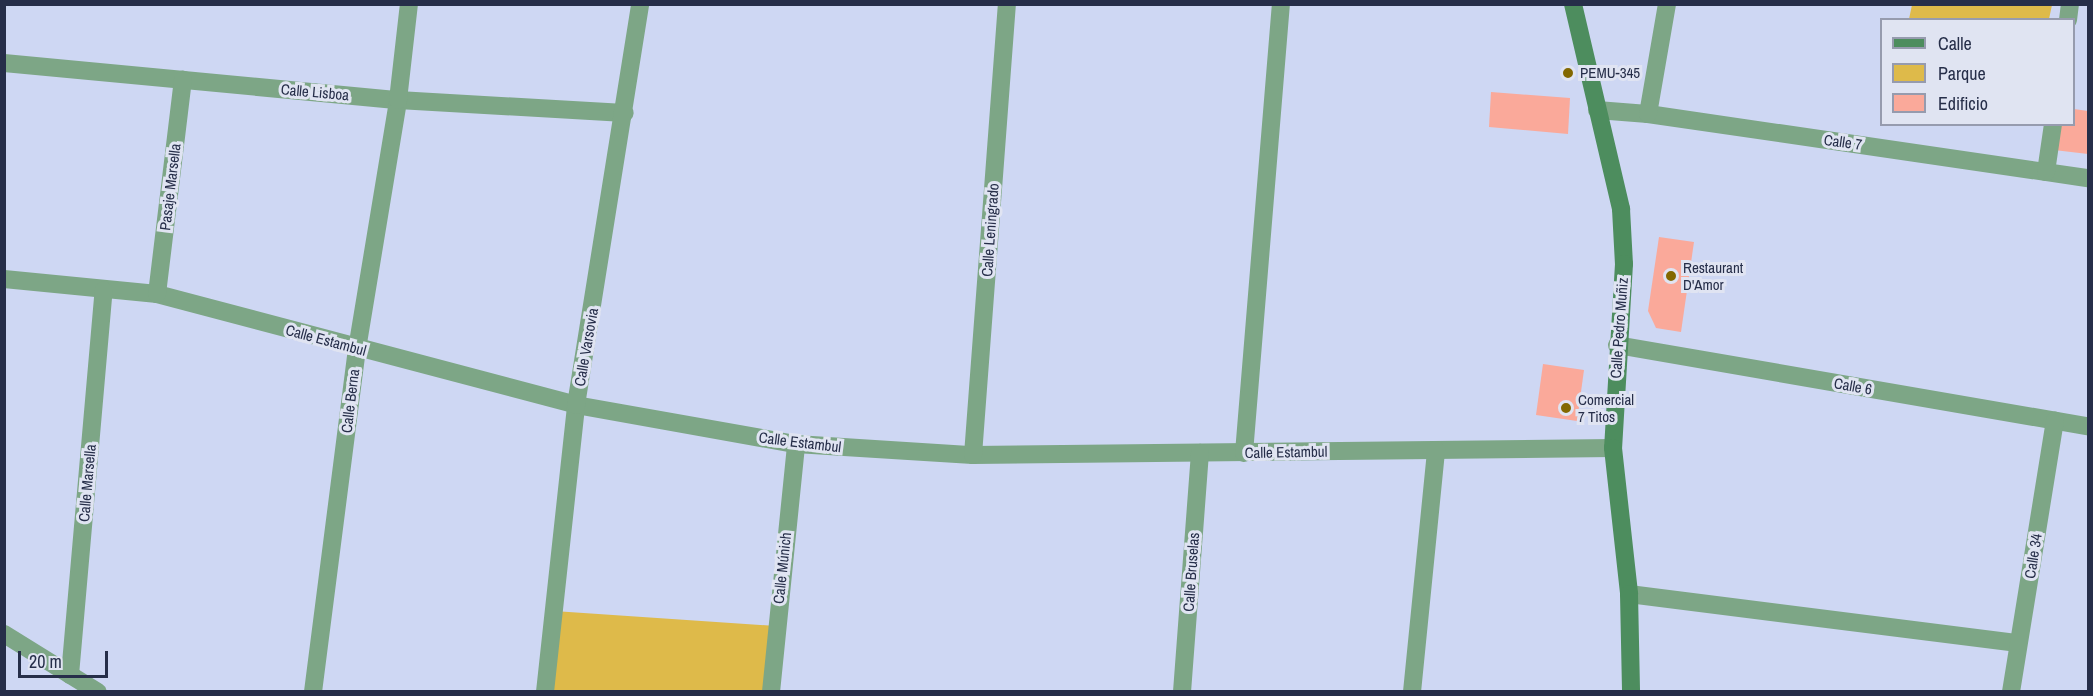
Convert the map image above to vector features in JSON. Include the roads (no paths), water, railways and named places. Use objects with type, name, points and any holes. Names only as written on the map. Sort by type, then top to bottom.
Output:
[{"type":"street","name":"Calle Berna","points":[[313,692],[357,349],[399,100],[409,4]]},
{"type":"street","name":"Calle Varsovia","points":[[545,692],[576,405],[625,113],[640,4]]},
{"type":"street","name":"Calle Leningrado","points":[[973,455],[1007,4]]},
{"type":"street","points":[[1244,453],[1281,4]]},
{"type":"street","name":"Calle Pedro Muñiz","points":[[1573,4],[1621,209],[1624,264],[1617,345],[1613,448],[1629,594],[1631,692]]},
{"type":"street","points":[[1648,114],[1667,4]]},
{"type":"street","name":"Calle Lisboa","points":[[4,63],[399,100],[625,113]]},
{"type":"street","name":"Pasaje Marsella","points":[[157,294],[183,80]]},
{"type":"street","name":"Calle 7","points":[[1597,110],[1648,114],[2088,178]]},
{"type":"street","points":[[2046,172],[2053,126]]},
{"type":"street","name":"Calle Estambul","points":[[4,279],[157,294],[357,349],[576,405],[796,444],[973,455],[1613,448]]},
{"type":"street","name":"Calle Marsella","points":[[70,675],[104,290]]},
{"type":"street","name":"Calle 6","points":[[1617,345],[2054,427],[2088,426]]},
{"type":"street","points":[[2011,692],[2054,427]]},
{"type":"street","name":"Calle 34","points":[[2011,692],[2054,427]]},
{"type":"street","name":"Calle Múnich","points":[[771,692],[796,444]]},
{"type":"street","points":[[1412,692],[1436,450]]},
{"type":"street","name":"Calle Bruselas","points":[[1182,692],[1200,453]]},
{"type":"street","points":[[1629,594],[2018,643]]},
{"type":"street","points":[[4,634],[98,692]]},
{"type":"place","name":"PEMU-345","points":[[1568,73]]},
{"type":"place","name":"Restaurant D'Amor","points":[[1671,276]]},
{"type":"place","name":"Comercial 7 Titos","points":[[1566,408]]}]
